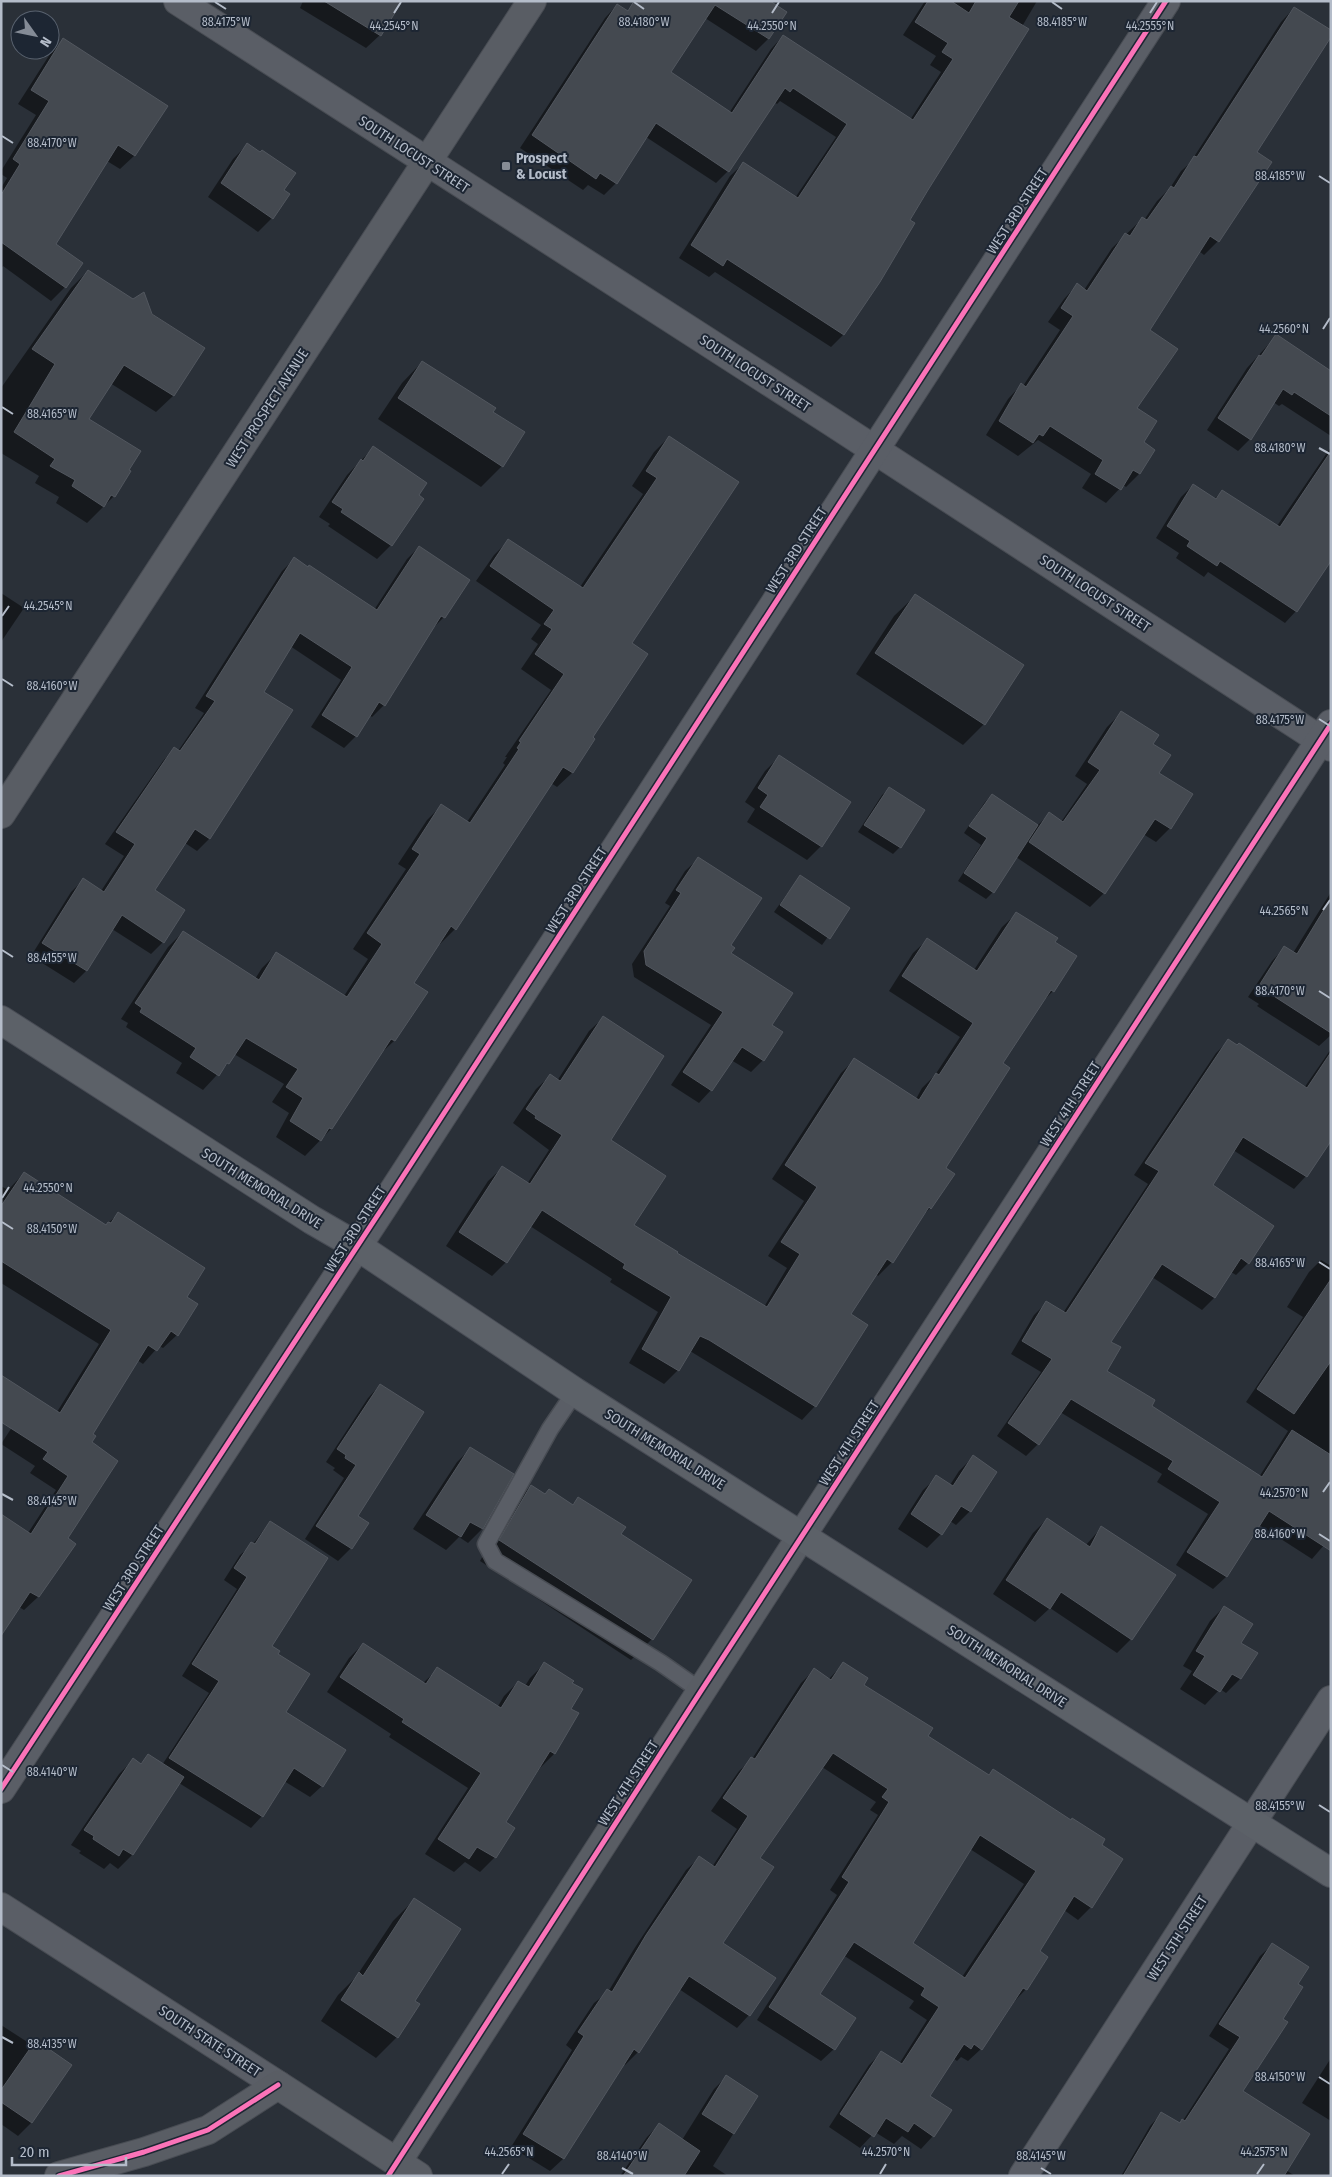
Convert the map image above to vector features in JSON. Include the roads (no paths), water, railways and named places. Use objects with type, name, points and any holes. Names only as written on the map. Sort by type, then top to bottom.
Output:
[{"type":"main road","name":"SOUTH MEMORIAL DRIVE","points":[[1,1020],[312,1220],[357,1246],[575,1392],[1331,1873]]},
{"type":"street","name":"SOUTH LOCUST STREET","points":[[178,1],[875,450],[1327,737]]},
{"type":"street","name":"WEST PROSPECT AVENUE","points":[[1,814],[532,1]]},
{"type":"street","name":"WEST 3RD STREET","points":[[1,1789],[357,1246],[1166,1]]},
{"type":"street","name":"WEST 4TH STREET","points":[[401,2171],[701,1691],[1327,737]]},
{"type":"street","name":"WEST 5TH STREET","points":[[1023,2176],[1331,1700]]},
{"type":"street","name":"SOUTH STATE STREET","points":[[1,1907],[278,2085],[401,2171]]},
{"type":"street","points":[[59,2176],[144,2152],[208,2130],[278,2085]]},
{"type":"lane","points":[[575,1392],[550,1430],[486,1544],[495,1561],[661,1663],[701,1691]]},
{"type":"place","name":"Prospect & Locust","points":[[506,166]]}]
